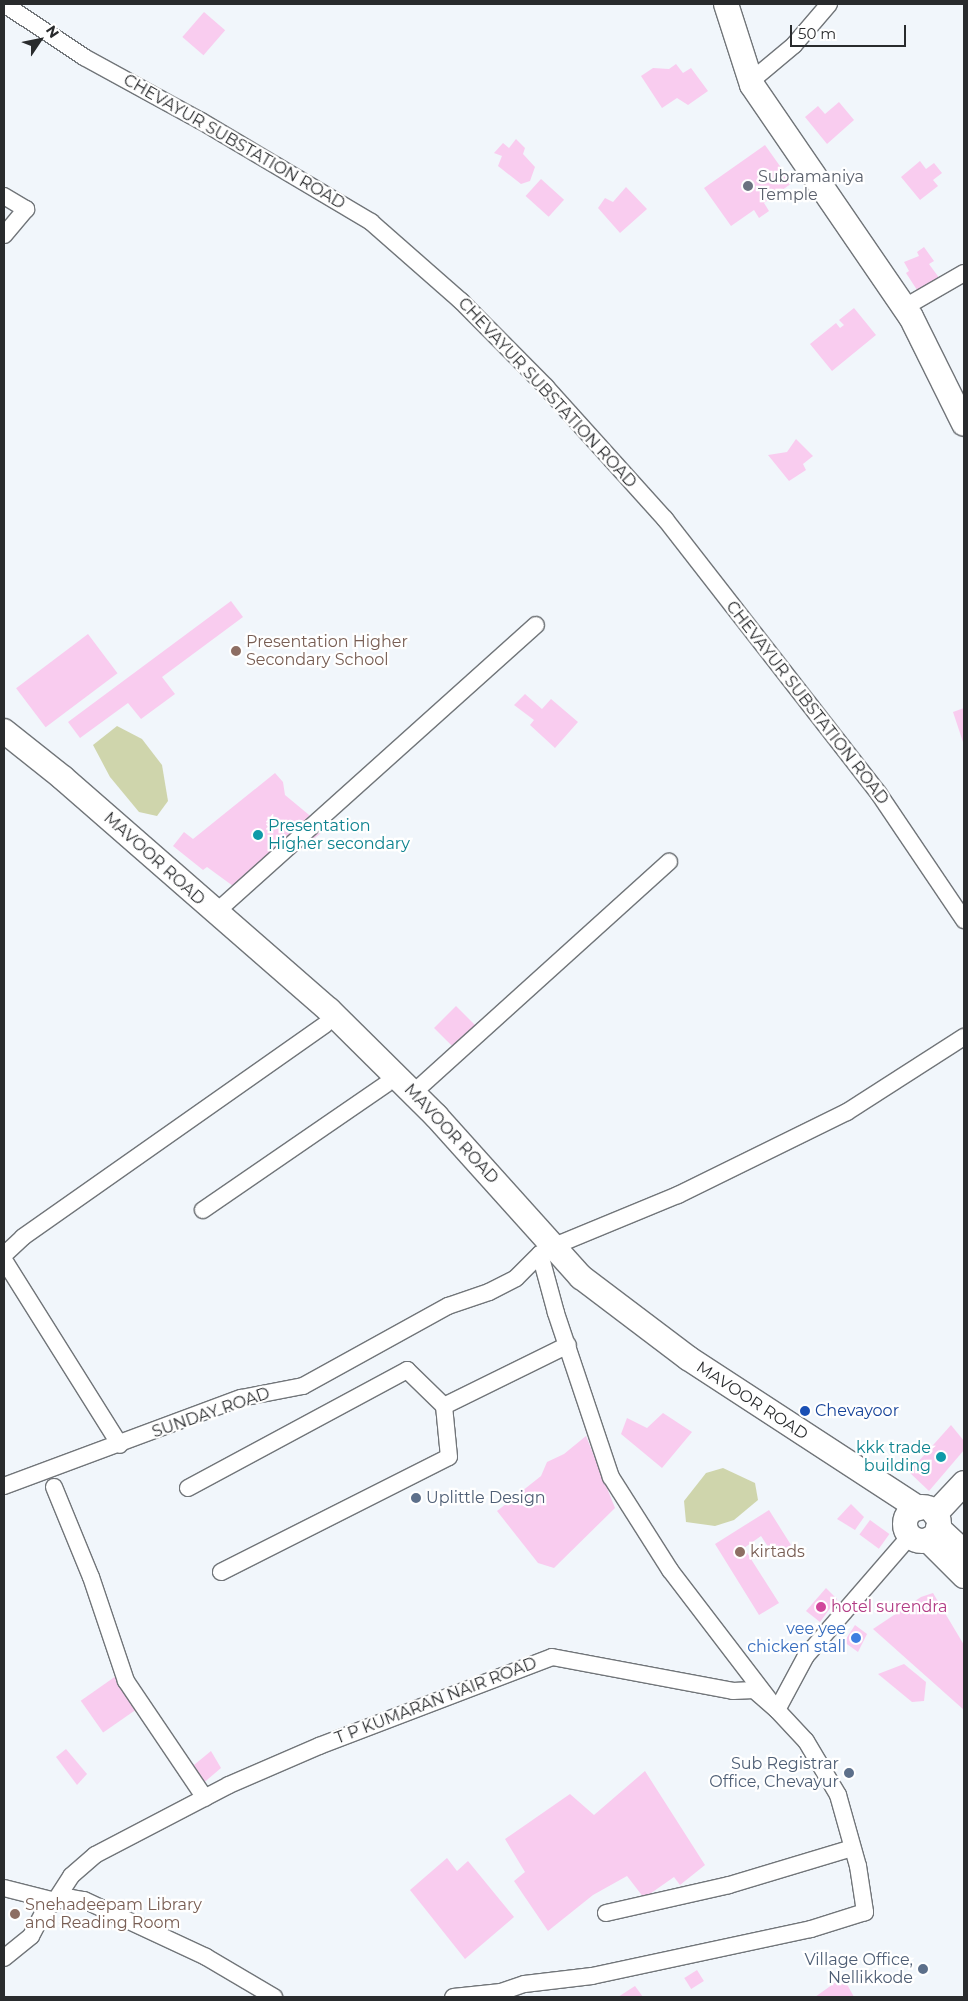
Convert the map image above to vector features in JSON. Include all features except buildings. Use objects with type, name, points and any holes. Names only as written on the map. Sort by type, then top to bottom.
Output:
[{"type":"main road","points":[[726,4],[751,81],[905,307],[964,424]]},
{"type":"main road","name":"MAVOOR ROAD","points":[[4,731],[64,778],[215,913],[329,1010],[414,1093],[547,1250]]},
{"type":"main road","name":"MAVOOR ROAD","points":[[4,746],[326,1025],[547,1250],[672,1347],[923,1524]]},
{"type":"main road","points":[[923,1524],[964,1483]]},
{"type":"main road","points":[[923,1524],[964,1552]]},
{"type":"main road","points":[[923,1524],[964,1576]]},
{"type":"street","name":"CHEVAYUR SUBSTATION ROAD","points":[[4,4],[84,57],[201,121],[372,222],[461,301],[546,387],[665,518],[879,794],[964,920]]},
{"type":"street","points":[[751,81],[794,45],[829,4]]},
{"type":"street","points":[[4,196],[26,209],[4,236]]},
{"type":"street","points":[[905,307],[964,273]]},
{"type":"street","points":[[215,913],[536,625]]},
{"type":"street","points":[[414,1093],[669,862]]},
{"type":"street","points":[[4,1255],[23,1237],[326,1025]]},
{"type":"street","points":[[453,1997],[501,1992],[524,1984],[592,1976],[811,1930],[865,1912],[852,1848],[838,1795],[806,1741],[777,1710],[670,1570],[611,1478],[568,1345],[547,1250],[678,1195],[847,1112],[964,1037]]},
{"type":"street","points":[[202,1210],[386,1084]]},
{"type":"street","name":"SUNDAY ROAD","points":[[4,1486],[120,1445],[241,1398],[303,1386],[448,1306],[489,1292],[516,1278],[547,1250]]},
{"type":"street","points":[[4,1260],[120,1445]]},
{"type":"street","points":[[444,1406],[568,1345]]},
{"type":"street","points":[[188,1488],[407,1370],[444,1406],[449,1456],[221,1572]]},
{"type":"street","points":[[54,1487],[92,1577],[126,1681],[205,1798]]},
{"type":"street","points":[[777,1710],[806,1656],[923,1524]]},
{"type":"street","name":"T P KUMARAN NAIR ROAD","points":[[4,1958],[31,1936],[43,1913],[55,1900],[70,1876],[94,1855],[205,1798],[319,1746],[552,1657],[733,1691],[754,1690],[777,1710]]},
{"type":"street","points":[[606,1913],[729,1884],[852,1848]]},
{"type":"street","points":[[4,1888],[55,1900],[84,1900],[206,1957],[267,1996]]},
{"type":"green space","points":[[117,726],[142,739],[162,765],[168,801],[157,816],[139,812],[110,777],[93,745]]},
{"type":"green space","points":[[723,1468],[755,1483],[758,1500],[734,1520],[715,1526],[686,1522],[684,1501],[706,1473]]},
{"type":"place","name":"Subramaniya Temple","points":[[748,186]]},
{"type":"place","name":"Presentation Higher Secondary School","points":[[236,651]]},
{"type":"place","name":"Presentation Higher secondary","points":[[258,835]]},
{"type":"place","name":"Chevayoor","points":[[805,1411]]},
{"type":"place","name":"kkk trade building","points":[[941,1457]]},
{"type":"place","name":"Uplittle Design","points":[[416,1498]]},
{"type":"place","name":"kirtads","points":[[740,1552]]},
{"type":"place","name":"hotel surendra","points":[[821,1607]]},
{"type":"place","name":"vee yee chicken stall","points":[[856,1638]]},
{"type":"place","name":"Sub Registrar Office, Chevayur","points":[[849,1773]]},
{"type":"place","name":"Snehadeepam Library and Reading Room","points":[[15,1914]]},
{"type":"place","name":"Village Office, Nellikkode","points":[[923,1969]]}]
